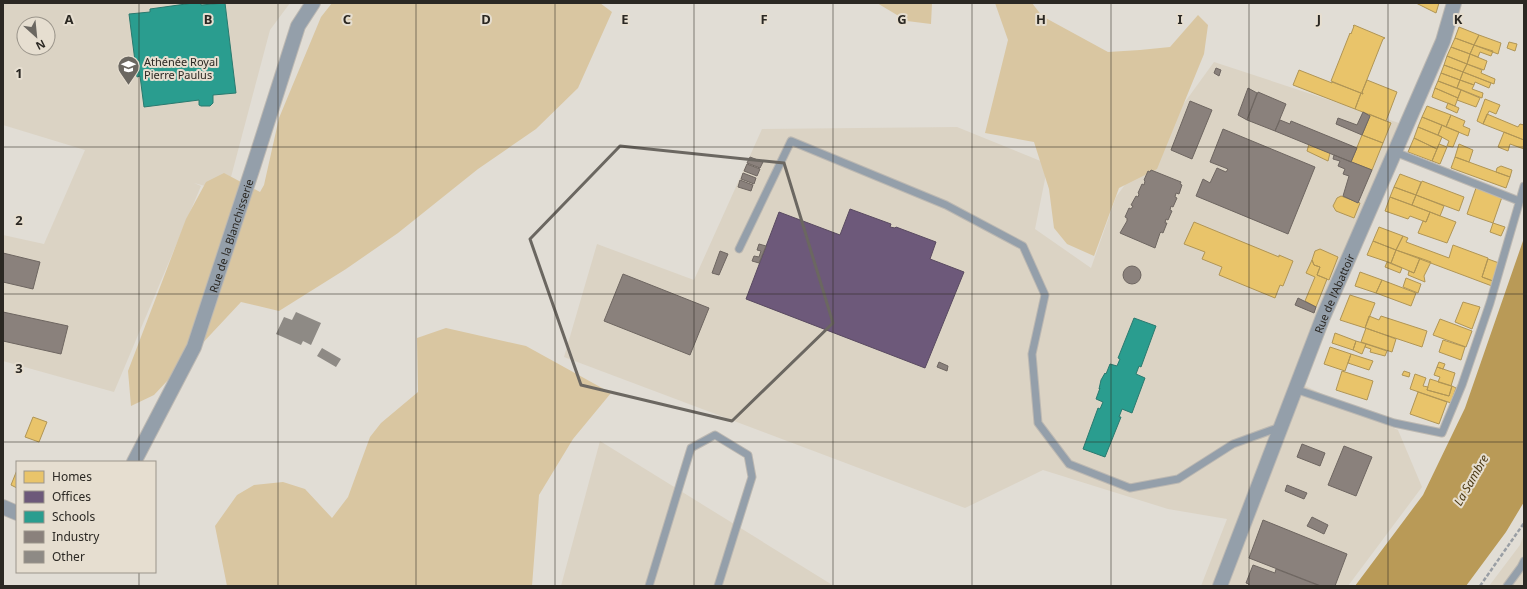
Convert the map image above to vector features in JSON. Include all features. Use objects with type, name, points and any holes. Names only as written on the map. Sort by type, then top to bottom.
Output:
[{"type":"street","name":"Rue de la Blanchisserie","points":[[135,461],[194,347],[298,26],[314,3]]},
{"type":"street","name":"Rue de l'Abattoir","points":[[1220,586],[1323,317],[1443,41],[1454,3]]},
{"type":"street","points":[[3,507],[16,513]]},
{"type":"lane","points":[[739,249],[791,141],[946,205],[1023,246],[1045,295],[1032,354],[1038,423],[1069,464],[1130,488],[1178,479],[1233,444],[1281,427]]},
{"type":"lane","points":[[1394,152],[1519,200]]},
{"type":"lane","points":[[1295,389],[1394,423],[1442,433],[1462,385],[1490,303],[1524,186]]},
{"type":"lane","points":[[649,586],[691,448],[715,435],[748,454],[752,477],[718,586]]},
{"type":"lane","points":[[1507,586],[1524,561]]},
{"type":"path","points":[[1480,586],[1524,523]]},
{"type":"highlighted area","points":[[620,146],[784,163],[833,323],[732,421],[581,385],[530,239]]},
{"type":"shaded area","points":[[3,3],[290,3],[270,30],[227,192],[194,183],[201,186],[114,392],[3,361],[3,235],[44,244],[85,150],[3,125]]},
{"type":"shaded area","points":[[332,3],[600,3],[612,12],[578,88],[536,129],[478,169],[398,233],[346,269],[279,311],[241,302],[154,395],[131,406],[128,371],[186,219],[206,182],[224,173],[260,192],[264,185],[279,118],[321,17]]},
{"type":"shaded area","points":[[877,3],[932,3],[931,24],[907,21]]},
{"type":"shaded area","points":[[995,3],[1032,3],[1042,16],[1108,52],[1170,47],[1198,15],[1208,25],[1204,54],[1157,169],[1119,188],[1094,256],[1067,244],[1054,228],[1049,189],[1034,142],[985,133],[1008,40]]},
{"type":"shaded area","points":[[1214,62],[1399,123],[1293,380],[1398,430],[1422,487],[1348,586],[1201,586],[1227,519],[1168,509],[1043,470],[965,508],[564,357],[597,244],[694,280],[762,129],[957,127],[1048,164],[1035,229],[1091,268],[1116,197]]},
{"type":"shaded area","points":[[446,328],[526,346],[611,393],[573,439],[539,495],[532,586],[227,586],[215,526],[237,495],[254,485],[283,482],[305,489],[332,518],[348,497],[370,437],[381,423],[418,392],[417,338]]},
{"type":"shaded area","points":[[600,441],[834,586],[561,586]]},
{"type":"shaded area","points":[[1524,534],[1524,586],[1489,586],[1520,545]]},
{"type":"water","name":"La Sambre","points":[[1524,238],[1524,502],[1506,532],[1466,586],[1355,586],[1423,495],[1465,408]]},
{"type":"building: Homes","points":[[1416,3],[1439,3],[1436,13]]},
{"type":"building: Homes","points":[[1354,25],[1385,38],[1383,39],[1362,92],[1363,94],[1331,81]]},
{"type":"building: Homes","points":[[1459,27],[1479,35],[1474,45],[1455,38]]},
{"type":"building: Homes","points":[[1479,35],[1501,43],[1498,54],[1474,45]]},
{"type":"building: Homes","points":[[1455,38],[1474,45],[1470,54],[1451,47]]},
{"type":"building: Homes","points":[[1509,42],[1517,44],[1515,51],[1507,48]]},
{"type":"building: Homes","points":[[1474,45],[1493,51],[1491,56],[1480,52],[1478,57],[1470,54]]},
{"type":"building: Homes","points":[[1451,47],[1470,54],[1467,64],[1447,56]]},
{"type":"building: Homes","points":[[1470,54],[1487,61],[1484,70],[1467,64]]},
{"type":"building: Homes","points":[[1447,56],[1467,64],[1463,72],[1444,65]]},
{"type":"building: Homes","points":[[1467,64],[1482,70],[1481,73],[1495,79],[1494,84],[1463,72]]},
{"type":"building: Homes","points":[[1444,65],[1463,72],[1460,80],[1441,73]]},
{"type":"building: Homes","points":[[1299,70],[1361,93],[1355,109],[1293,85]]},
{"type":"building: Homes","points":[[1463,72],[1491,83],[1489,88],[1475,82],[1474,85],[1460,80]]},
{"type":"building: Homes","points":[[1441,73],[1460,80],[1457,88],[1438,81]]},
{"type":"building: Homes","points":[[1367,80],[1397,92],[1386,121],[1355,109],[1361,93],[1363,94],[1362,92]]},
{"type":"building: Homes","points":[[1460,80],[1474,85],[1472,89],[1483,93],[1482,98],[1457,88]]},
{"type":"building: Homes","points":[[1438,81],[1461,90],[1458,98],[1435,88]]},
{"type":"building: Homes","points":[[1435,88],[1458,98],[1455,106],[1432,97]]},
{"type":"building: Homes","points":[[1461,90],[1480,98],[1476,107],[1457,100]]},
{"type":"building: Homes","points":[[1485,99],[1500,105],[1496,114],[1489,111],[1483,124],[1477,121]]},
{"type":"building: Homes","points":[[1448,103],[1459,108],[1457,113],[1446,108]]},
{"type":"building: Homes","points":[[1427,106],[1451,115],[1446,127],[1422,117]]},
{"type":"building: Homes","points":[[1369,114],[1391,123],[1383,143],[1362,135],[1370,116]]},
{"type":"building: Homes","points":[[1487,114],[1518,127],[1520,124],[1524,125],[1524,140],[1483,124]]},
{"type":"building: Homes","points":[[1451,115],[1465,121],[1463,126],[1470,129],[1468,136],[1446,127]]},
{"type":"building: Homes","points":[[1422,117],[1442,125],[1438,135],[1418,127]]},
{"type":"building: Homes","points":[[1442,125],[1459,132],[1453,147],[1447,146],[1449,141],[1438,135]]},
{"type":"building: Homes","points":[[1418,127],[1442,137],[1437,149],[1414,138]]},
{"type":"building: Homes","points":[[1504,132],[1524,140],[1524,149],[1510,144],[1508,151],[1498,147]]},
{"type":"building: Homes","points":[[1362,135],[1383,143],[1372,170],[1351,162]]},
{"type":"building: Homes","points":[[1414,138],[1437,149],[1432,161],[1408,152]]},
{"type":"building: Homes","points":[[1309,144],[1330,153],[1328,161],[1307,151]]},
{"type":"building: Homes","points":[[1439,144],[1447,147],[1440,164],[1432,161]]},
{"type":"building: Homes","points":[[1459,144],[1473,150],[1469,162],[1455,157]]},
{"type":"building: Homes","points":[[1455,157],[1510,177],[1506,188],[1451,168]]},
{"type":"building: Homes","points":[[1501,166],[1512,170],[1510,177],[1496,172],[1497,168]]},
{"type":"building: Homes","points":[[1400,174],[1421,182],[1416,195],[1394,187]]},
{"type":"building: Homes","points":[[1422,181],[1464,197],[1459,211],[1416,195]]},
{"type":"building: Homes","points":[[1394,187],[1416,195],[1412,205],[1390,197]]},
{"type":"building: Homes","points":[[1476,188],[1502,197],[1493,223],[1467,214]]},
{"type":"building: Homes","points":[[1416,195],[1444,206],[1440,216],[1412,205]]},
{"type":"building: Homes","points":[[1341,196],[1360,203],[1354,218],[1336,211],[1333,206],[1337,198]]},
{"type":"building: Homes","points":[[1390,197],[1430,212],[1426,222],[1410,216],[1408,219],[1385,211]]},
{"type":"building: Homes","points":[[1430,212],[1456,222],[1447,243],[1418,233],[1423,221],[1426,222]]},
{"type":"building: Homes","points":[[1194,222],[1279,257],[1279,255],[1293,261],[1283,286],[1280,285],[1275,298],[1219,275],[1222,267],[1202,259],[1205,252],[1184,244]]},
{"type":"building: Homes","points":[[1493,223],[1505,227],[1501,236],[1490,232]]},
{"type":"building: Homes","points":[[1379,227],[1403,236],[1396,250],[1373,241]]},
{"type":"building: Homes","points":[[1403,236],[1408,238],[1406,242],[1449,258],[1453,245],[1488,258],[1482,277],[1493,281],[1492,286],[1396,250]]},
{"type":"building: Homes","points":[[1373,241],[1396,250],[1391,263],[1367,255]]},
{"type":"building: Homes","points":[[1320,249],[1338,257],[1329,280],[1317,275],[1320,267],[1314,265],[1312,260],[1315,251]]},
{"type":"building: Homes","points":[[1396,250],[1420,258],[1414,273],[1391,263]]},
{"type":"building: Homes","points":[[1420,258],[1431,262],[1424,276],[1425,282],[1408,275],[1409,271],[1414,273]]},
{"type":"building: Homes","points":[[1488,259],[1499,263],[1493,281],[1482,277]]},
{"type":"building: Homes","points":[[1312,260],[1314,265],[1320,267],[1317,275],[1327,279],[1316,307],[1305,301],[1315,277],[1306,273]]},
{"type":"building: Homes","points":[[1387,262],[1402,268],[1400,273],[1385,267]]},
{"type":"building: Homes","points":[[1360,272],[1382,280],[1376,293],[1355,286]]},
{"type":"building: Homes","points":[[1406,278],[1421,284],[1418,293],[1403,287]]},
{"type":"building: Homes","points":[[1382,280],[1416,293],[1411,306],[1376,293]]},
{"type":"building: Homes","points":[[1350,295],[1375,303],[1365,328],[1340,320]]},
{"type":"building: Homes","points":[[1463,302],[1480,307],[1472,329],[1455,322]]},
{"type":"building: Homes","points":[[1369,316],[1379,320],[1381,316],[1427,331],[1422,347],[1365,328]]},
{"type":"building: Homes","points":[[1440,319],[1472,331],[1466,347],[1433,335]]},
{"type":"building: Homes","points":[[1366,328],[1396,339],[1392,352],[1361,342]]},
{"type":"building: Homes","points":[[1335,333],[1356,341],[1353,350],[1332,343]]},
{"type":"building: Homes","points":[[1443,340],[1465,347],[1461,360],[1439,352]]},
{"type":"building: Homes","points":[[1356,341],[1366,344],[1362,354],[1353,350]]},
{"type":"building: Homes","points":[[1366,344],[1387,351],[1385,356],[1370,352],[1371,349],[1365,347]]},
{"type":"building: Homes","points":[[1330,347],[1351,354],[1345,371],[1324,364]]},
{"type":"building: Homes","points":[[1351,354],[1373,361],[1369,370],[1348,363]]},
{"type":"building: Homes","points":[[1439,362],[1445,364],[1443,369],[1437,367]]},
{"type":"building: Homes","points":[[1437,367],[1455,373],[1451,386],[1438,382],[1440,377],[1434,375]]},
{"type":"building: Homes","points":[[1342,371],[1373,381],[1367,400],[1336,390]]},
{"type":"building: Homes","points":[[1404,371],[1410,373],[1409,377],[1402,375]]},
{"type":"building: Homes","points":[[1415,374],[1426,378],[1423,386],[1428,387],[1427,390],[1449,396],[1452,386],[1456,388],[1451,403],[1410,389]]},
{"type":"building: Homes","points":[[1430,379],[1452,386],[1449,396],[1427,390]]},
{"type":"building: Homes","points":[[1418,392],[1447,402],[1439,424],[1410,414]]},
{"type":"building: Homes","points":[[33,417],[47,422],[39,442],[25,437]]},
{"type":"building: Homes","points":[[16,472],[16,488],[11,485]]},
{"type":"building: Offices","points":[[850,209],[891,224],[890,227],[896,227],[936,242],[930,259],[964,272],[925,368],[746,299],[779,212],[840,235]]},
{"type":"building: Schools","points":[[201,3],[201,5],[225,3],[236,93],[213,95],[213,103],[210,106],[199,105],[199,100],[144,107],[140,76],[137,77],[129,14],[150,12],[150,9]]},
{"type":"building: Schools","points":[[1134,318],[1156,326],[1141,367],[1139,366],[1136,374],[1145,378],[1132,413],[1122,409],[1119,417],[1121,417],[1105,457],[1083,449],[1098,408],[1100,409],[1103,402],[1096,399],[1101,380],[1105,373],[1106,374],[1110,364],[1117,366],[1120,359],[1118,358]]},
{"type":"building: Industry","points":[[1216,68],[1221,70],[1219,76],[1214,73]]},
{"type":"building: Industry","points":[[1248,88],[1257,93],[1247,120],[1238,115]]},
{"type":"building: Industry","points":[[1258,92],[1286,104],[1275,131],[1247,120]]},
{"type":"building: Industry","points":[[1190,101],[1212,110],[1192,159],[1171,150]]},
{"type":"building: Industry","points":[[1363,112],[1370,116],[1362,135],[1336,124],[1338,118],[1357,125]]},
{"type":"building: Industry","points":[[1280,120],[1290,124],[1291,121],[1357,148],[1351,162],[1275,131]]},
{"type":"building: Industry","points":[[1223,129],[1315,167],[1288,234],[1196,196],[1203,179],[1210,183],[1217,168],[1226,172],[1228,169],[1210,162]]},
{"type":"building: Industry","points":[[1334,155],[1372,170],[1358,203],[1343,196],[1349,176],[1343,174],[1345,169],[1338,166],[1340,161],[1333,159]]},
{"type":"building: Industry","points":[[750,157],[763,162],[760,168],[747,163]]},
{"type":"building: Industry","points":[[747,164],[760,169],[757,176],[744,171]]},
{"type":"building: Industry","points":[[1151,170],[1181,182],[1180,184],[1182,185],[1179,194],[1176,193],[1175,197],[1177,198],[1173,207],[1171,206],[1170,210],[1172,211],[1168,220],[1166,219],[1165,223],[1167,223],[1163,233],[1160,233],[1155,248],[1120,233],[1127,221],[1127,218],[1125,217],[1129,208],[1131,209],[1133,206],[1131,205],[1136,196],[1138,197],[1142,184],[1144,185],[1144,180],[1148,171],[1150,172]]},
{"type":"building: Industry","points":[[743,173],[756,178],[754,184],[741,179]]},
{"type":"building: Industry","points":[[740,180],[753,185],[751,191],[738,187]]},
{"type":"building: Industry","points":[[759,244],[766,246],[759,263],[752,261],[754,256],[759,257],[761,251],[757,250]]},
{"type":"building: Industry","points":[[720,251],[728,254],[719,275],[712,273]]},
{"type":"building: Industry","points":[[3,253],[40,262],[33,289],[3,282]]},
{"type":"building: Industry","points":[[1132,266],[1138,269],[1141,275],[1138,281],[1132,284],[1126,281],[1123,275],[1126,269]]},
{"type":"building: Industry","points":[[623,274],[709,308],[690,355],[604,321]]},
{"type":"building: Industry","points":[[1298,298],[1316,307],[1314,313],[1295,305]]},
{"type":"building: Industry","points":[[3,312],[68,326],[61,354],[3,341]]},
{"type":"building: Industry","points":[[939,362],[948,366],[947,371],[937,367]]},
{"type":"building: Industry","points":[[1302,444],[1325,453],[1320,466],[1297,457]]},
{"type":"building: Industry","points":[[1344,446],[1372,457],[1356,496],[1328,485]]},
{"type":"building: Industry","points":[[1287,485],[1307,493],[1304,499],[1285,491]]},
{"type":"building: Industry","points":[[1312,517],[1328,525],[1324,534],[1307,526]]},
{"type":"building: Industry","points":[[1263,520],[1347,554],[1335,586],[1321,586],[1249,558]]},
{"type":"building: Industry","points":[[1253,565],[1275,573],[1276,569],[1320,586],[1248,586],[1249,584],[1246,583]]},
{"type":"building: Other","points":[[296,312],[321,323],[311,345],[303,341],[301,345],[276,334],[284,317],[292,320]]},
{"type":"building: Other","points":[[322,348],[341,359],[336,367],[317,356]]},
{"type":"place","name":"Athénée Royal Pierre Paulus","points":[[129,86]]}]
